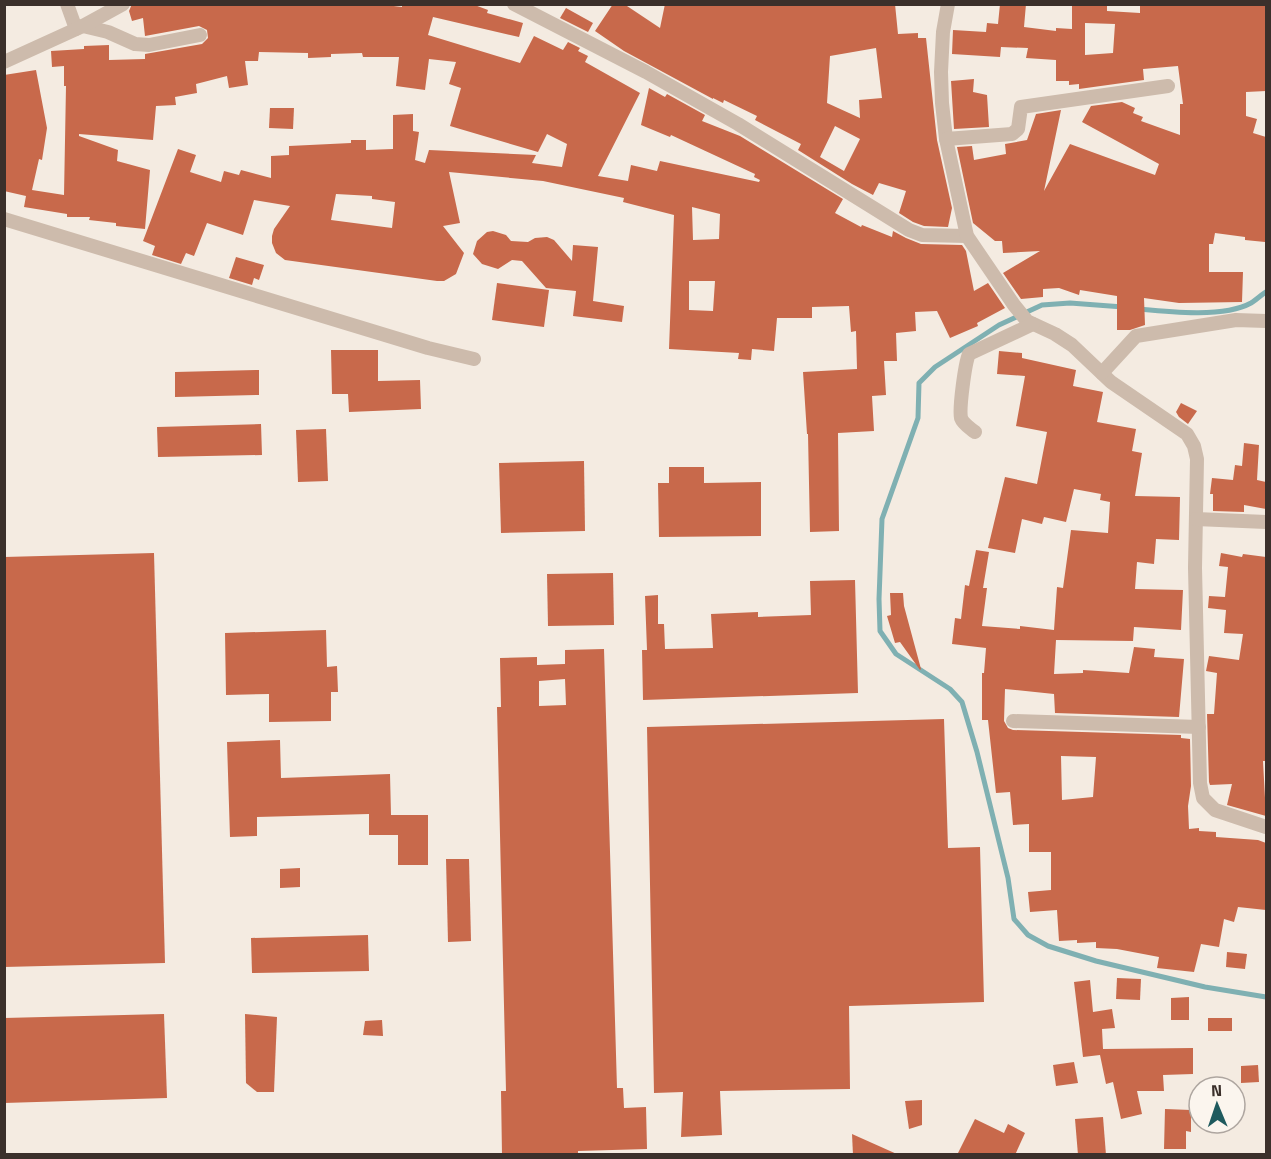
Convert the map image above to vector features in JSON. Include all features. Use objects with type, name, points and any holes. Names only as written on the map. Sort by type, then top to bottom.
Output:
[{"type":"street","points":[[67,4],[80,28]]},
{"type":"street","points":[[4,62],[80,28],[123,4]]},
{"type":"street","points":[[514,4],[646,72],[728,119],[909,230],[922,235],[967,236]]},
{"type":"street","points":[[948,4],[940,72],[946,139],[967,236],[1014,306],[1030,322],[1072,345],[1111,382],[1187,434],[1194,446],[1197,459],[1200,783],[1203,798],[1215,810],[1266,827]]},
{"type":"street","points":[[80,28],[108,32],[135,44],[149,45],[200,35]]},
{"type":"street","points":[[946,139],[1012,134],[1018,129],[1021,107],[1168,86]]},
{"type":"street","points":[[4,219],[428,348],[474,359]]},
{"type":"street","points":[[1102,373],[1136,336],[1236,320],[1266,321]]},
{"type":"street","points":[[975,432],[961,418],[965,363],[969,354],[1030,322]]},
{"type":"street","points":[[1196,519],[1266,522]]},
{"type":"street","points":[[1013,721],[1199,727]]},
{"type":"building","points":[[132,4],[377,4],[402,7],[402,4],[472,4],[488,10],[487,13],[523,23],[519,37],[433,17],[428,35],[520,63],[534,36],[563,50],[568,42],[580,48],[578,51],[588,56],[585,62],[640,93],[598,176],[628,181],[631,165],[657,171],[660,161],[759,182],[760,180],[754,177],[755,174],[671,135],[670,137],[641,125],[649,88],[665,97],[667,94],[705,115],[702,121],[740,136],[843,199],[835,213],[861,227],[862,225],[892,237],[893,231],[921,244],[962,245],[966,251],[974,291],[988,283],[1005,308],[977,323],[978,326],[950,338],[937,311],[915,312],[916,331],[896,333],[897,361],[884,361],[886,395],[872,396],[874,431],[838,433],[839,531],[810,532],[808,434],[803,372],[857,369],[856,331],[851,332],[849,306],[812,307],[812,318],[777,318],[774,351],[752,349],[751,360],[738,359],[739,353],[669,349],[674,215],[623,202],[624,198],[543,181],[449,172],[460,223],[443,226],[464,253],[456,274],[444,281],[285,260],[276,253],[272,236],[274,229],[290,206],[254,200],[243,235],[207,223],[194,256],[186,253],[181,264],[152,255],[155,246],[143,241],[178,149],[196,155],[190,172],[221,182],[224,171],[239,175],[241,170],[271,178],[271,156],[289,155],[289,146],[351,143],[351,140],[366,140],[366,150],[393,149],[393,115],[413,114],[413,131],[419,132],[415,160],[425,163],[429,150],[536,155],[532,163],[562,167],[567,144],[547,134],[538,152],[450,126],[461,88],[449,84],[456,62],[429,59],[425,90],[396,86],[399,57],[363,57],[362,53],[331,54],[331,57],[308,58],[308,53],[259,52],[258,61],[245,61],[248,85],[229,88],[227,76],[196,84],[197,93],[175,97],[176,105],[156,106],[153,140],[79,134],[79,136],[118,150],[117,161],[150,170],[145,229],[116,226],[116,223],[89,220],[90,217],[67,217],[67,214],[24,207],[26,196],[4,191],[4,75],[36,70],[47,128],[42,160],[39,159],[32,190],[64,195],[66,86],[64,86],[64,66],[52,67],[51,51],[109,45],[109,60],[145,59],[145,54],[202,44],[208,38],[207,30],[199,26],[145,36],[143,18],[132,21],[129,11]],"holes":[[[336,194],[372,196],[372,199],[395,202],[392,228],[331,220]],[[692,207],[720,214],[719,239],[693,240]],[[689,281],[715,281],[713,311],[689,310]]]},
{"type":"building","points":[[613,4],[624,4],[660,28],[665,4],[895,4],[898,34],[918,33],[918,38],[926,38],[937,140],[952,208],[948,227],[924,226],[913,222],[899,213],[906,191],[879,183],[873,195],[798,150],[801,144],[755,120],[757,116],[724,100],[723,103],[713,99],[624,51],[595,31]],"holes":[[[876,48],[882,98],[859,100],[860,118],[827,103],[830,56]],[[835,126],[860,139],[844,171],[820,157]]]},
{"type":"building","points":[[1000,4],[1026,4],[1024,27],[1056,31],[1056,28],[1072,29],[1072,4],[1107,4],[1107,11],[1140,13],[1140,4],[1266,4],[1266,91],[1246,92],[1246,116],[1257,119],[1253,133],[1266,137],[1265,242],[1215,233],[1213,244],[1209,244],[1209,272],[1243,272],[1242,302],[1179,303],[1144,298],[1145,325],[1130,330],[1117,330],[1117,296],[1080,290],[1079,295],[1059,288],[1043,289],[1043,297],[1021,299],[1003,273],[1040,251],[1003,253],[1002,241],[995,241],[973,223],[957,147],[972,146],[974,160],[1006,154],[1005,144],[1027,140],[1036,114],[1061,110],[1044,191],[1070,144],[1155,175],[1159,164],[1082,122],[1091,106],[1122,102],[1135,108],[1133,113],[1143,117],[1141,121],[1180,135],[1180,104],[1183,104],[1178,66],[1143,69],[1144,80],[1079,89],[1079,84],[1069,85],[1069,81],[1056,81],[1056,60],[1026,58],[1028,48],[1001,47],[1000,57],[952,54],[953,30],[986,32],[987,23],[998,24]],"holes":[[[1085,23],[1115,24],[1113,53],[1085,55]]]},
{"type":"building","points":[[566,8],[593,23],[588,32],[560,18]]},
{"type":"building","points":[[974,79],[973,92],[987,95],[989,127],[954,129],[951,81]]},
{"type":"building","points":[[270,108],[294,108],[293,129],[269,128]]},
{"type":"building","points":[[493,231],[506,235],[511,241],[528,242],[535,238],[547,237],[554,240],[572,261],[573,245],[598,247],[593,301],[624,306],[622,322],[573,316],[576,291],[546,288],[522,261],[512,260],[498,269],[482,264],[473,254],[477,241],[487,232]]},
{"type":"building","points":[[236,257],[264,265],[259,280],[254,278],[252,285],[229,278]]},
{"type":"building","points":[[497,283],[549,290],[544,327],[492,320]]},
{"type":"building","points":[[331,350],[378,350],[378,381],[420,380],[421,409],[349,412],[348,394],[332,394]]},
{"type":"building","points":[[999,351],[1022,353],[1022,358],[1076,370],[1073,386],[1103,392],[1097,422],[1136,429],[1132,451],[1142,453],[1135,496],[1180,497],[1179,540],[1156,539],[1154,564],[1137,562],[1135,589],[1183,590],[1181,630],[1134,627],[1133,641],[1056,640],[1054,674],[1083,673],[1083,670],[1129,673],[1134,647],[1155,649],[1154,657],[1184,659],[1179,717],[1055,713],[1054,694],[1005,689],[1004,721],[1008,728],[1013,730],[1181,735],[1181,738],[1190,739],[1189,829],[1199,828],[1199,831],[1216,832],[1216,837],[1258,840],[1266,843],[1266,910],[1238,907],[1234,922],[1224,919],[1219,947],[1201,944],[1194,972],[1157,968],[1159,957],[1117,949],[1096,948],[1096,942],[1059,941],[1057,910],[1030,912],[1028,892],[1051,890],[1051,852],[1029,852],[1029,824],[1013,825],[1010,792],[996,793],[988,720],[982,720],[982,673],[984,673],[986,648],[952,644],[955,618],[961,619],[965,585],[969,586],[976,550],[989,552],[983,588],[987,588],[982,626],[1020,629],[1020,626],[1054,630],[1057,587],[1063,588],[1071,530],[1108,533],[1110,502],[1100,500],[1101,494],[1074,489],[1066,522],[1044,517],[1042,524],[1022,519],[1015,553],[988,548],[1005,477],[1037,484],[1047,432],[1016,426],[1025,376],[997,374]],"holes":[[[1061,756],[1096,757],[1093,797],[1062,800]]]},
{"type":"building","points":[[259,370],[259,395],[175,397],[175,372]]},
{"type":"building","points":[[1181,403],[1197,411],[1188,424],[1176,412]]},
{"type":"building","points":[[261,424],[262,455],[158,457],[157,427]]},
{"type":"building","points":[[326,429],[328,481],[298,482],[296,430]]},
{"type":"building","points":[[1244,443],[1259,445],[1257,480],[1266,482],[1266,509],[1244,505],[1244,512],[1213,511],[1213,494],[1210,494],[1212,478],[1233,480],[1235,465],[1242,466]]},
{"type":"building","points":[[584,461],[585,531],[501,533],[499,463]]},
{"type":"building","points":[[669,467],[704,467],[704,483],[761,482],[761,536],[659,537],[658,483],[669,483]]},
{"type":"building","points":[[154,553],[165,963],[4,967],[4,557]]},
{"type":"building","points":[[1221,553],[1242,557],[1243,554],[1266,557],[1266,761],[1263,761],[1266,816],[1227,805],[1232,784],[1210,785],[1209,782],[1207,714],[1214,714],[1217,673],[1206,671],[1209,656],[1239,660],[1243,634],[1224,633],[1226,610],[1208,608],[1209,596],[1225,597],[1228,567],[1219,566]]},
{"type":"building","points":[[613,573],[614,625],[548,626],[547,574]]},
{"type":"building","points":[[855,580],[858,693],[643,700],[642,650],[647,650],[645,596],[658,595],[658,624],[664,624],[665,649],[713,648],[711,614],[758,612],[758,617],[811,615],[810,581]]},
{"type":"building","points":[[890,593],[903,593],[904,606],[920,670],[900,642],[895,643],[887,616],[891,615]]},
{"type":"building","points":[[326,630],[327,667],[337,666],[338,692],[331,692],[331,721],[269,722],[269,694],[226,695],[225,633]]},
{"type":"building","points":[[604,649],[617,1088],[623,1088],[624,1108],[646,1107],[647,1149],[578,1151],[578,1155],[502,1155],[501,1091],[506,1091],[497,707],[501,707],[500,658],[537,657],[537,665],[565,664],[565,650]],"holes":[[[565,679],[566,705],[539,706],[539,681]]]},
{"type":"building","points":[[944,719],[948,848],[980,847],[984,1002],[849,1006],[850,1089],[720,1091],[722,1135],[681,1137],[683,1092],[654,1093],[647,727]]},
{"type":"building","points":[[280,740],[281,778],[390,774],[391,815],[428,815],[428,865],[398,865],[398,835],[369,835],[369,814],[257,817],[257,836],[230,837],[227,742]]},
{"type":"building","points":[[446,859],[469,859],[471,941],[448,942]]},
{"type":"building","points":[[300,868],[300,887],[280,888],[280,869]]},
{"type":"building","points":[[368,935],[369,971],[252,973],[251,938]]},
{"type":"building","points":[[1227,952],[1247,954],[1245,969],[1226,967]]},
{"type":"building","points":[[1117,978],[1141,979],[1140,1000],[1116,999]]},
{"type":"building","points":[[1090,980],[1093,1012],[1112,1009],[1115,1028],[1102,1029],[1103,1049],[1193,1048],[1193,1074],[1163,1075],[1164,1091],[1137,1091],[1142,1114],[1121,1119],[1113,1082],[1106,1084],[1100,1055],[1083,1057],[1074,982]]},
{"type":"building","points":[[1189,997],[1189,1020],[1171,1020],[1171,998]]},
{"type":"building","points":[[164,1014],[167,1098],[4,1103],[4,1018]]},
{"type":"building","points":[[245,1014],[277,1017],[274,1092],[257,1092],[246,1083]]},
{"type":"building","points":[[1208,1018],[1232,1018],[1232,1031],[1208,1031]]},
{"type":"building","points":[[382,1020],[383,1036],[363,1035],[365,1021]]},
{"type":"building","points":[[1074,1062],[1078,1083],[1056,1086],[1053,1065]]},
{"type":"building","points":[[1258,1065],[1259,1082],[1247,1083],[1247,1075],[1241,1075],[1241,1066]]},
{"type":"building","points":[[922,1100],[922,1125],[909,1129],[905,1101]]},
{"type":"building","points":[[1165,1109],[1187,1110],[1186,1149],[1164,1149]]},
{"type":"building","points":[[1103,1117],[1106,1155],[1078,1155],[1075,1119]]},
{"type":"building","points":[[975,1119],[1004,1133],[1008,1124],[1025,1133],[1015,1155],[957,1155]]},
{"type":"building","points":[[852,1134],[899,1155],[853,1155]]},
{"type":"waterway","points":[[1138,309],[1196,313],[1226,311],[1251,303],[1266,292]]},
{"type":"waterway","points":[[1123,307],[1070,303],[1042,305],[999,325],[935,367],[919,383],[918,418],[882,519],[880,631],[896,654],[950,689],[962,702],[977,752],[1008,878],[1014,919],[1028,935],[1048,946],[1096,961],[1205,987],[1266,997]]}]
